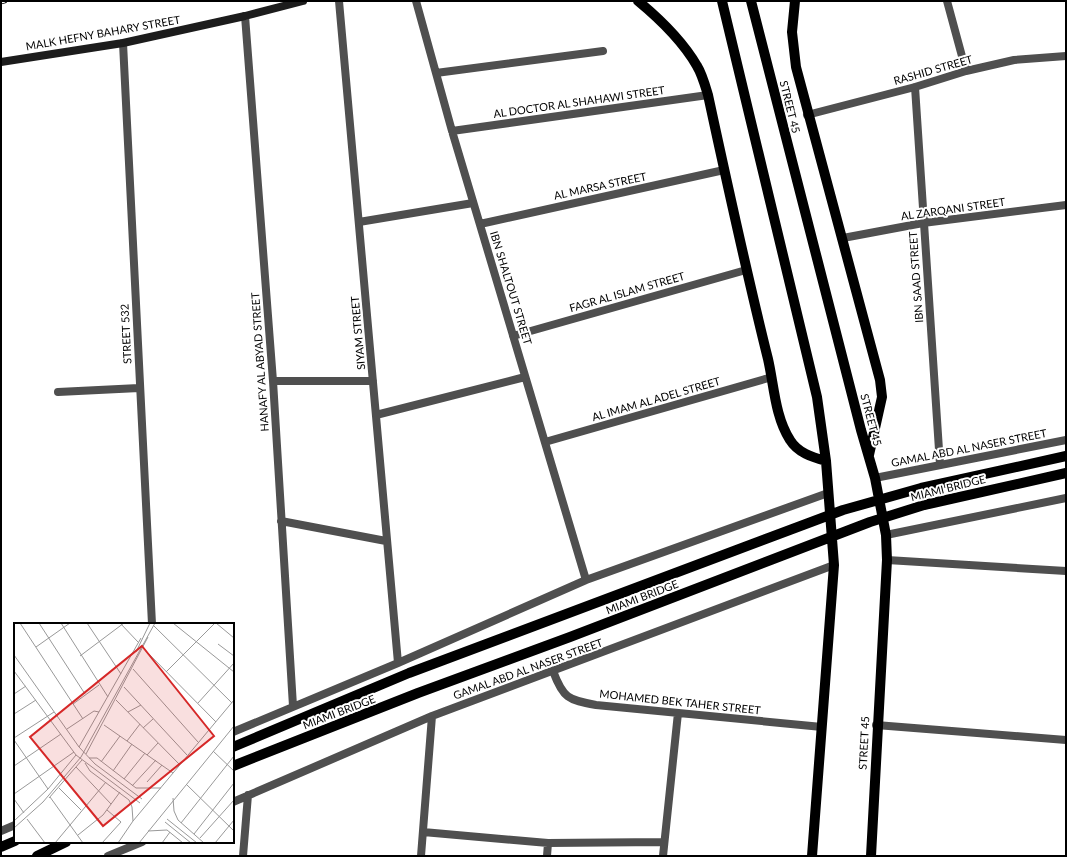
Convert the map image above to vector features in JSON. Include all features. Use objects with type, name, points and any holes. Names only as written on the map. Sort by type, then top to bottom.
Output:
[{"type":"main road","points":[[638,1],[664,23],[685,48],[698,67],[708,95],[746,270],[772,377],[780,421],[790,441],[806,456],[826,461]]},
{"type":"main road","points":[[722,1],[817,396],[826,461],[834,565],[812,856]]},
{"type":"main road","name":"STREET 45","points":[[751,1],[869,457],[876,478],[886,535],[887,560],[876,725],[871,856]]},
{"type":"main road","points":[[795,1],[792,32],[796,67],[807,115],[843,238],[880,380],[882,397],[869,457]]},
{"type":"main road","name":"MIAMI BRIDGE","points":[[234,747],[409,673],[843,510],[921,488],[1066,456]]},
{"type":"main road","name":"MIAMI BRIDGE","points":[[234,766],[418,693],[570,637],[870,522],[924,505],[1066,473]]},
{"type":"main road","points":[[1,847],[14,841]]},
{"type":"main road","points":[[37,856],[64,843]]},
{"type":"street","name":"MALK HEFNY BAHARY STREET","points":[[1,62],[123,43],[246,16],[303,1]]},
{"type":"street","name":"SIYAM STREET","points":[[339,1],[398,663]]},
{"type":"street","name":"IBN SHALTOUT STREET","points":[[416,1],[452,131],[586,580]]},
{"type":"street","points":[[947,1],[966,71]]},
{"type":"street","name":"HANAFY AL ABYAD STREET","points":[[246,16],[273,380],[293,706]]},
{"type":"street","name":"STREET 532","points":[[123,43],[139,388],[152,623]]},
{"type":"street","points":[[436,73],[603,51]]},
{"type":"street","name":"RASHID STREET","points":[[807,115],[915,87],[966,71],[1014,60],[1066,56]]},
{"type":"street","name":"IBN SAAD STREET","points":[[915,87],[940,466]]},
{"type":"street","name":"AL DOCTOR AL SHAHAWI STREET","points":[[452,131],[708,95]]},
{"type":"street","name":"AL MARSA STREET","points":[[480,224],[724,170]]},
{"type":"street","points":[[359,222],[474,202]]},
{"type":"street","name":"AL ZARQANI STREET","points":[[843,238],[923,223],[1066,205]]},
{"type":"street","name":"FAGR AL ISLAM STREET","points":[[514,336],[746,270]]},
{"type":"street","points":[[376,415],[526,376]]},
{"type":"street","name":"AL IMAM AL ADEL STREET","points":[[545,442],[772,377]]},
{"type":"street","points":[[273,380],[373,380]]},
{"type":"street","points":[[58,392],[139,388]]},
{"type":"street","name":"GAMAL ABD AL NASER STREET","points":[[876,478],[1066,440]]},
{"type":"street","points":[[234,732],[398,663],[586,580],[828,493]]},
{"type":"street","points":[[886,535],[1066,498]]},
{"type":"street","points":[[281,521],[386,541]]},
{"type":"street","points":[[887,560],[1066,571]]},
{"type":"street","name":"GAMAL ABD AL NASER STREET","points":[[234,802],[432,716],[834,565]]},
{"type":"street","name":"MOHAMED BEK TAHER STREET","points":[[553,671],[560,691],[577,702],[822,727]]},
{"type":"street","points":[[663,856],[678,713]]},
{"type":"street","points":[[421,856],[432,716]]},
{"type":"street","points":[[876,725],[1066,740]]},
{"type":"street","points":[[244,856],[248,795]]},
{"type":"street","points":[[1,831],[14,825]]},
{"type":"street","points":[[423,832],[548,843],[664,842]]},
{"type":"street","points":[[108,856],[140,843]]},
{"type":"street","points":[[547,856],[548,843]]},
{"type":"railway","points":[[1,2],[5,1]]}]
